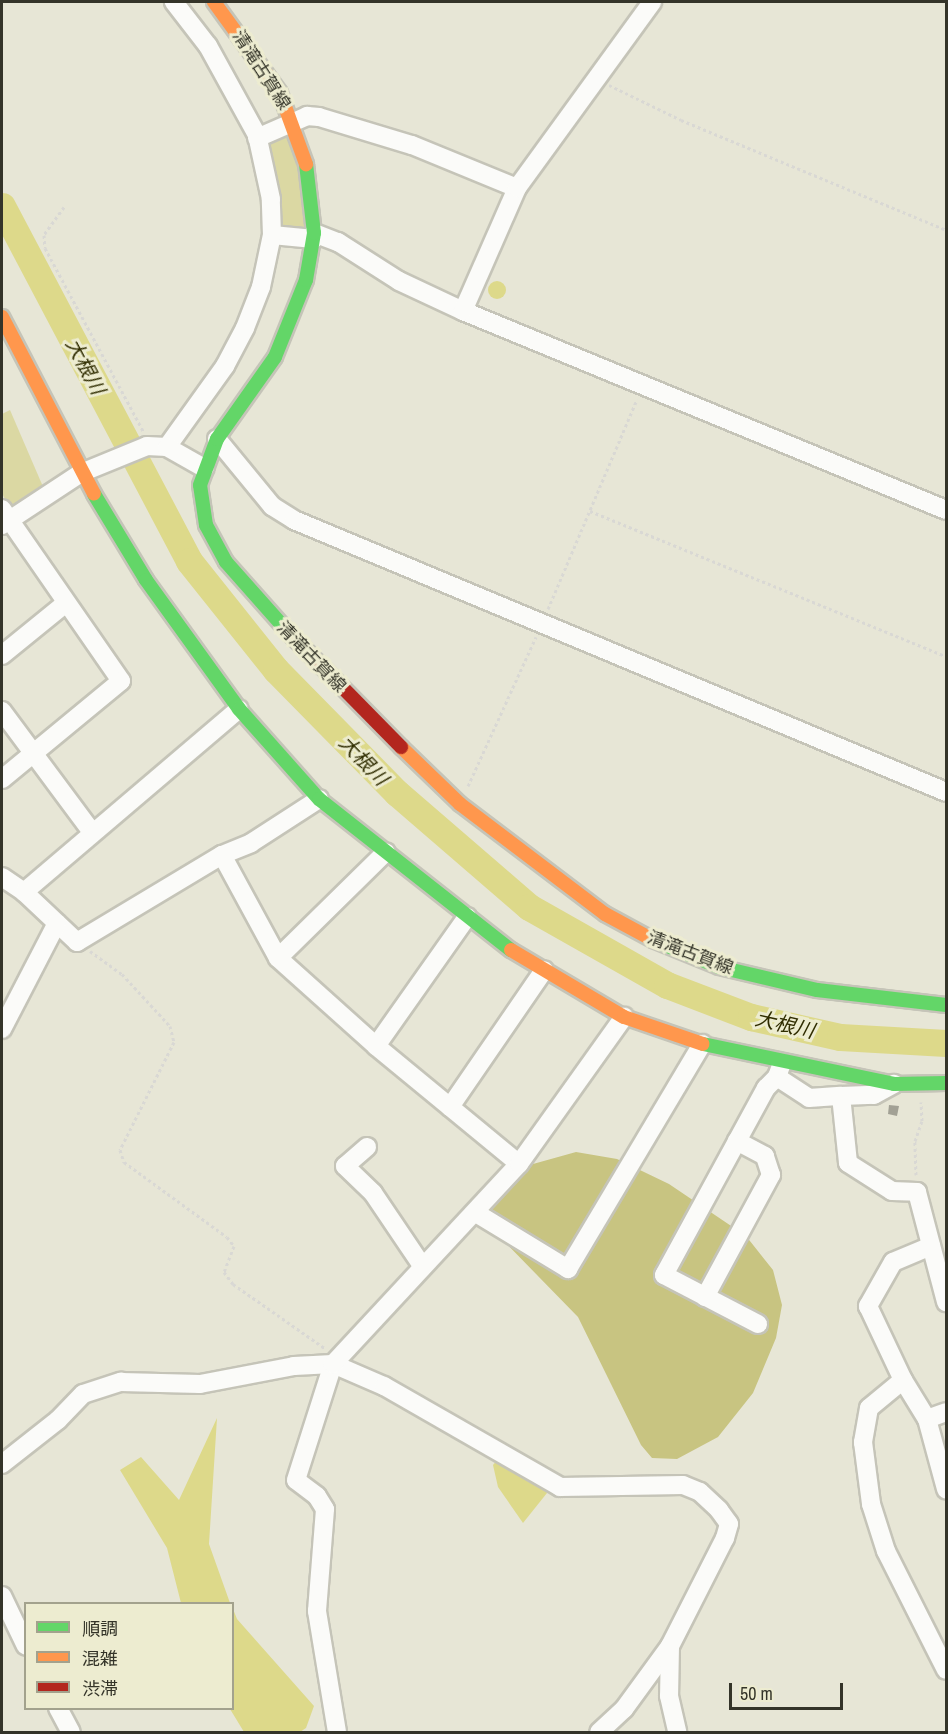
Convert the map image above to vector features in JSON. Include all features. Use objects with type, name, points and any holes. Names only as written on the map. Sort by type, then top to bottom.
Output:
[{"type":"main road","name":"清滝古賀線","points":[[214,2],[280,93],[293,122],[306,161],[314,236],[292,322],[275,357],[217,439],[204,468],[200,485],[206,525],[225,562],[322,669],[460,804],[605,914],[681,954],[719,967],[817,990],[946,1005]]},
{"type":"main road","points":[[2,317],[84,471],[146,580],[239,709],[319,799],[502,945],[624,1017],[779,1070],[894,1084],[946,1083]]},
{"type":"street","points":[[2,779],[121,681],[3,518],[84,471],[155,446],[225,366],[245,328],[261,287],[272,235],[271,199],[257,138],[208,46],[174,2]]},
{"type":"street","points":[[463,311],[517,188],[652,2]]},
{"type":"street","points":[[257,138],[307,116],[348,123],[517,188]]},
{"type":"street","points":[[272,235],[314,236],[338,242],[399,281],[463,311],[946,510]]},
{"type":"street","points":[[217,439],[272,506],[294,520],[946,792]]},
{"type":"street","points":[[155,446],[204,468]]},
{"type":"street","points":[[2,656],[66,603]]},
{"type":"street","points":[[24,892],[239,709]]},
{"type":"street","points":[[2,711],[31,755],[92,832]]},
{"type":"street","points":[[2,877],[24,892],[77,942],[222,855],[250,843],[319,799]]},
{"type":"street","points":[[278,958],[386,852]]},
{"type":"street","points":[[222,855],[278,958],[376,1046],[519,1164]]},
{"type":"street","points":[[376,1046],[467,917]]},
{"type":"street","points":[[2,1029],[57,923]]},
{"type":"street","points":[[450,1107],[544,970]]},
{"type":"street","points":[[337,1732],[317,1611],[325,1509],[317,1496],[296,1480],[333,1364],[476,1213],[519,1164],[624,1017]]},
{"type":"street","points":[[476,1213],[568,1269],[702,1044]]},
{"type":"street","points":[[758,1324],[663,1275],[766,1088],[779,1070],[809,1098],[874,1095],[894,1084]]},
{"type":"street","points":[[841,1096],[848,1163],[892,1191],[917,1192],[946,1302]]},
{"type":"street","points":[[705,1297],[771,1175],[765,1156],[737,1141]]},
{"type":"street","points":[[367,1147],[345,1166],[374,1193],[423,1267]]},
{"type":"street","points":[[931,1246],[893,1262],[868,1306],[903,1380],[927,1419],[946,1489]]},
{"type":"street","points":[[2,1464],[58,1420],[82,1394],[121,1382],[200,1384],[294,1366],[333,1364],[384,1386],[560,1487],[683,1485],[700,1492],[729,1524],[670,1646],[624,1708],[599,1732]]},
{"type":"street","points":[[903,1380],[878,1396],[869,1408],[863,1442],[871,1504],[904,1591],[946,1670]]},
{"type":"street","points":[[927,1419],[946,1412]]},
{"type":"street","points":[[2,1596],[24,1642]]},
{"type":"street","points":[[670,1646],[669,1696],[677,1732]]},
{"type":"street","points":[[59,1710],[71,1732]]},
{"type":"path","points":[[596,79],[681,120],[946,230]]},
{"type":"path","points":[[64,207],[44,235],[45,248],[155,446]]},
{"type":"path","points":[[460,804],[542,624],[643,385]]},
{"type":"path","points":[[590,511],[946,656]]},
{"type":"path","points":[[77,942],[122,974],[170,1026],[174,1042],[120,1150],[124,1162],[227,1237],[234,1246],[224,1272],[233,1284],[328,1350],[333,1364]]},
{"type":"path","points":[[917,1192],[915,1141],[922,1121],[920,1083]]},
{"type":"shaded area","points":[[287,130],[298,163],[305,231],[277,229],[267,138]]},
{"type":"shaded area","points":[[497,281],[503,284],[506,290],[503,296],[497,299],[491,296],[488,290],[491,284]]},
{"type":"shaded area","points":[[10,410],[44,489],[10,510],[2,493],[2,414]]},
{"type":"shaded area","points":[[576,1152],[617,1159],[669,1184],[746,1236],[773,1270],[782,1305],[776,1338],[753,1393],[718,1437],[677,1459],[652,1458],[641,1445],[578,1317],[497,1234],[486,1207],[507,1176],[533,1164]]},
{"type":"shaded area","points":[[217,1418],[209,1544],[230,1602],[181,1602],[167,1548],[120,1470],[141,1457],[179,1500]]},
{"type":"shaded area","points":[[498,1459],[546,1489],[547,1493],[523,1523],[498,1487],[493,1465]]},
{"type":"shaded area","points":[[234,1612],[237,1619],[314,1706],[306,1728],[300,1732],[244,1732],[231,1710],[234,1710]]},
{"type":"building","points":[[889,1105],[899,1106],[897,1116],[888,1114]]},
{"type":"waterway","name":"大根川","points":[[2,206],[189,561],[276,670],[397,793],[529,907],[667,985],[751,1017],[840,1037],[946,1043]]},
{"type":"traffic: fast","points":[[289,633],[226,562],[206,525],[200,485],[217,439],[275,357],[306,280],[314,233],[306,164]]},
{"type":"traffic: fast","points":[[94,494],[146,580],[239,709],[319,799],[511,950]]},
{"type":"traffic: fast","points":[[653,940],[719,967],[817,990],[946,1005]]},
{"type":"traffic: fast","points":[[703,1044],[894,1084],[946,1083]]},
{"type":"traffic: slow","points":[[214,2],[280,93],[306,164]]},
{"type":"traffic: slow","points":[[2,317],[94,494]]},
{"type":"traffic: slow","points":[[401,747],[460,804],[605,914],[653,940]]},
{"type":"traffic: slow","points":[[511,950],[624,1017],[703,1044]]},
{"type":"traffic: jam","points":[[289,633],[401,747]]}]
